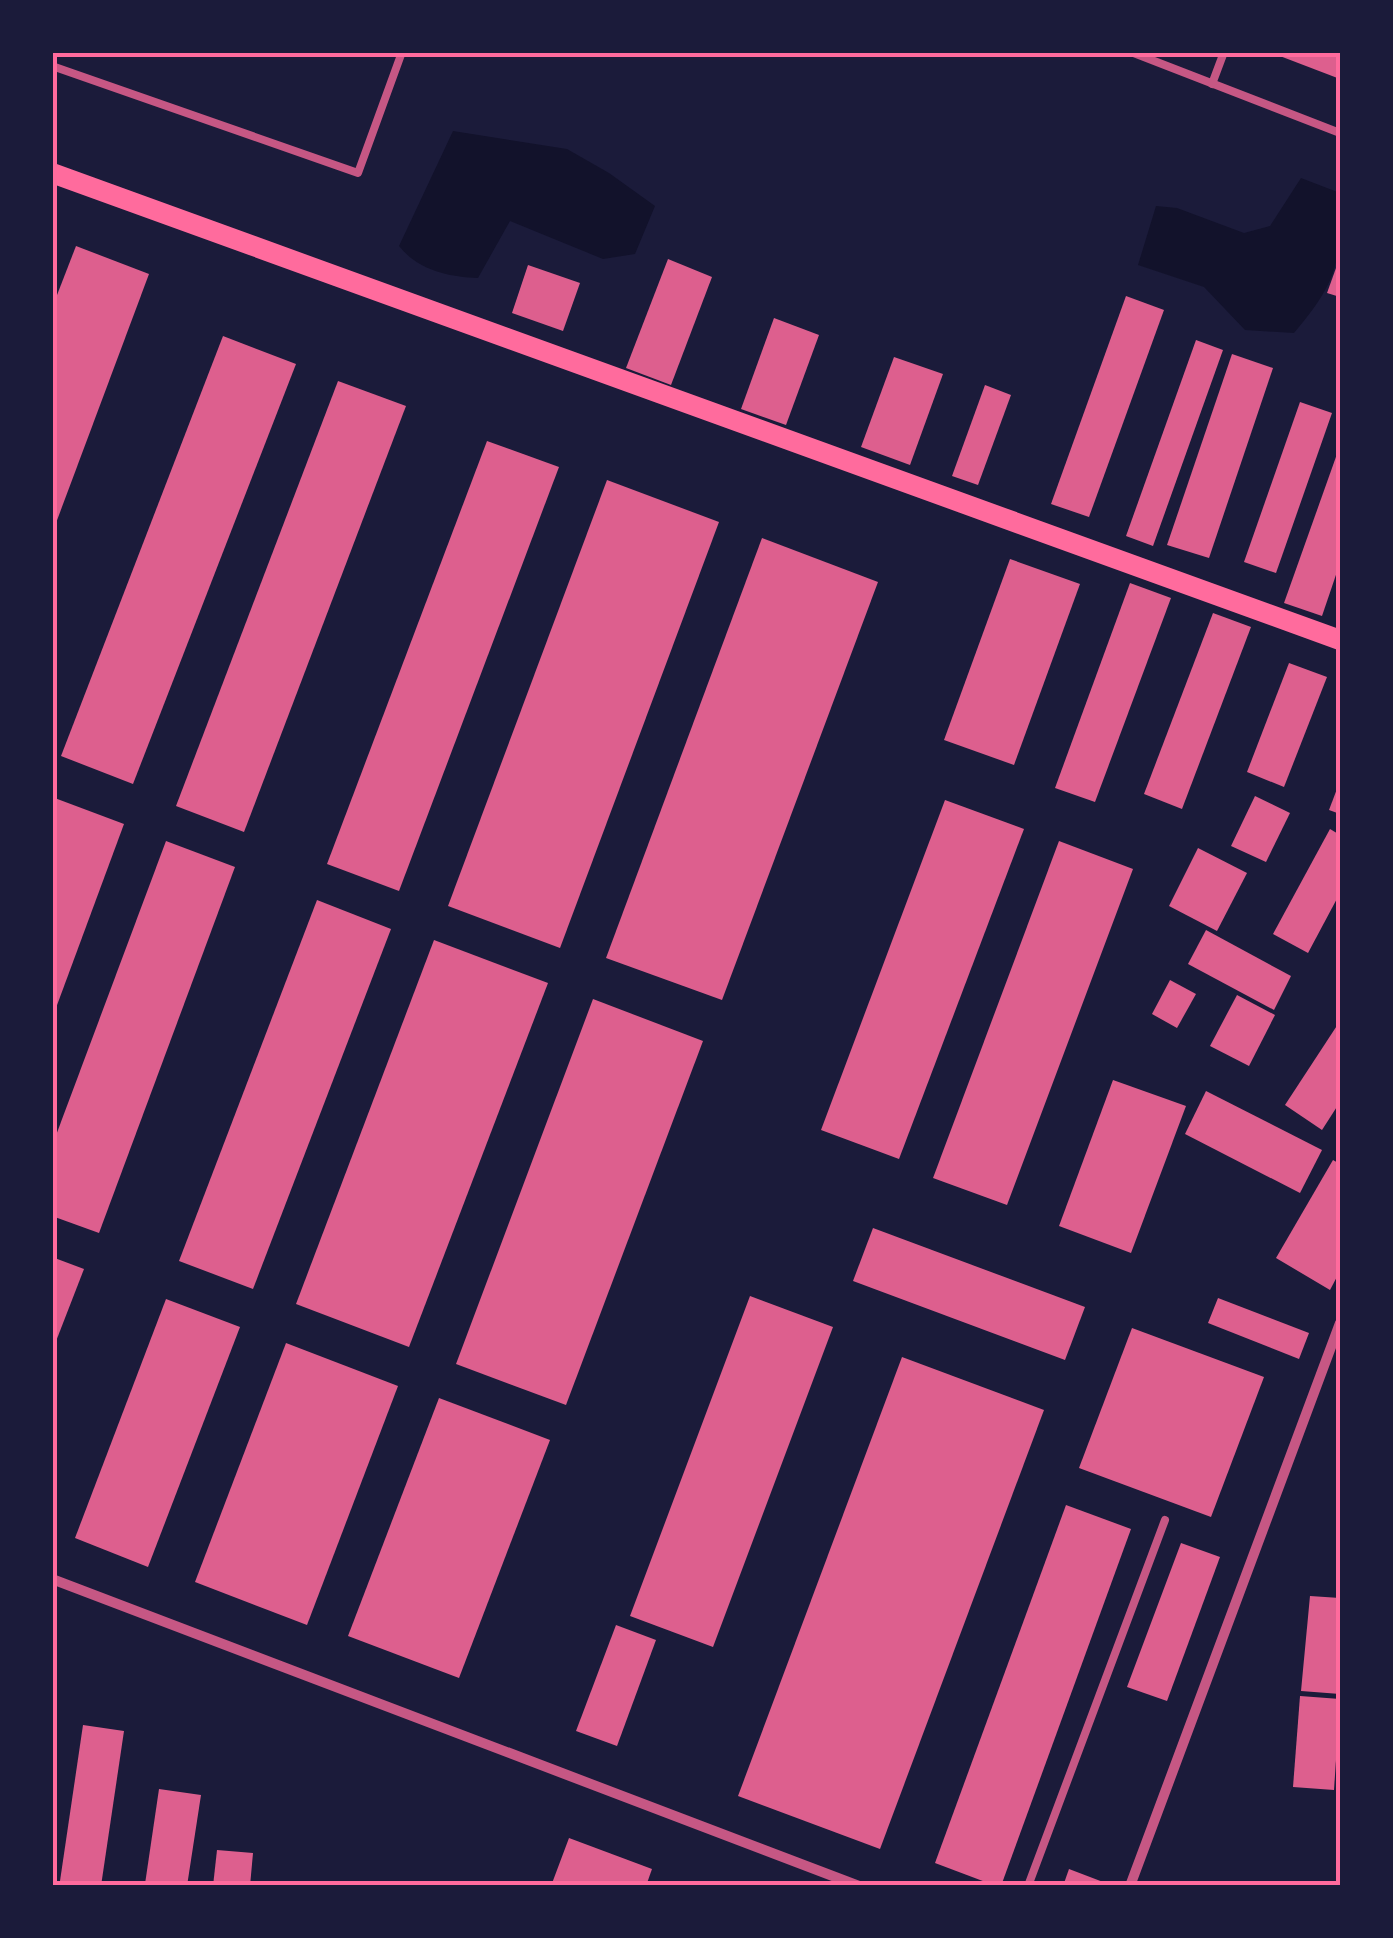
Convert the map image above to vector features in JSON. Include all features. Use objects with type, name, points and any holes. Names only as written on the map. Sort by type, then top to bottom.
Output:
[{"type":"main road","points":[[52,174],[1340,640]]},
{"type":"street","points":[[1130,1886],[1340,1322]]},
{"type":"street","points":[[52,1579],[858,1886]]},
{"type":"lane","points":[[52,66],[358,173],[402,52]]},
{"type":"lane","points":[[1131,52],[1340,134]]},
{"type":"lane","points":[[1212,84],[1224,52]]},
{"type":"lane","points":[[1028,1886],[1165,1520]]},
{"type":"shaded area","points":[[453,131],[567,149],[609,173],[655,206],[635,254],[603,259],[510,221],[478,278],[445,274],[415,261],[399,246]]},
{"type":"shaded area","points":[[1301,178],[1340,193],[1340,236],[1329,283],[1294,333],[1245,330],[1204,287],[1138,265],[1156,206],[1177,208],[1244,233],[1270,226]]},
{"type":"building","points":[[1340,52],[1340,79],[1272,53]]},
{"type":"building","points":[[76,246],[149,274],[53,531],[52,308]]},
{"type":"building","points":[[1340,257],[1340,297],[1327,293]]},
{"type":"building","points":[[668,259],[712,277],[671,385],[626,368]]},
{"type":"building","points":[[528,265],[580,283],[563,331],[512,313]]},
{"type":"building","points":[[1126,296],[1164,310],[1089,517],[1051,504]]},
{"type":"building","points":[[774,318],[819,335],[786,425],[741,409]]},
{"type":"building","points":[[223,336],[296,364],[133,784],[61,756]]},
{"type":"building","points":[[1196,340],[1223,350],[1153,546],[1126,536]]},
{"type":"building","points":[[1232,354],[1273,368],[1209,558],[1167,545]]},
{"type":"building","points":[[894,357],[943,374],[910,465],[861,447]]},
{"type":"building","points":[[338,381],[406,406],[244,832],[176,806]]},
{"type":"building","points":[[985,385],[1011,395],[978,485],[952,476]]},
{"type":"building","points":[[1300,402],[1332,413],[1276,573],[1244,562]]},
{"type":"building","points":[[487,441],[559,467],[399,891],[327,864]]},
{"type":"building","points":[[1337,454],[1340,563],[1322,616],[1284,603]]},
{"type":"building","points":[[607,480],[719,522],[560,948],[448,906]]},
{"type":"building","points":[[762,538],[878,582],[722,1000],[606,958]]},
{"type":"building","points":[[1010,559],[1080,584],[1014,765],[944,740]]},
{"type":"building","points":[[1130,583],[1171,598],[1095,802],[1055,788]]},
{"type":"building","points":[[1213,613],[1251,627],[1182,809],[1144,794]]},
{"type":"building","points":[[1289,663],[1327,677],[1284,787],[1247,772]]},
{"type":"building","points":[[1340,781],[1340,814],[1329,810]]},
{"type":"building","points":[[1255,796],[1290,813],[1266,862],[1231,846]]},
{"type":"building","points":[[52,797],[124,824],[53,1016],[52,1016]]},
{"type":"building","points":[[945,800],[1024,829],[899,1159],[821,1130]]},
{"type":"building","points":[[1330,829],[1340,835],[1340,893],[1308,953],[1273,934]]},
{"type":"building","points":[[166,841],[235,867],[99,1233],[52,1216],[52,1146]]},
{"type":"building","points":[[1059,841],[1133,869],[1007,1205],[933,1178]]},
{"type":"building","points":[[1198,848],[1247,873],[1217,931],[1169,906]]},
{"type":"building","points":[[317,900],[391,929],[253,1289],[179,1261]]},
{"type":"building","points":[[1206,930],[1291,976],[1274,1010],[1188,964]]},
{"type":"building","points":[[434,940],[548,983],[409,1347],[296,1304]]},
{"type":"building","points":[[1170,980],[1196,994],[1177,1028],[1152,1014]]},
{"type":"building","points":[[1237,995],[1275,1015],[1249,1066],[1210,1046]]},
{"type":"building","points":[[593,999],[703,1041],[566,1405],[456,1364]]},
{"type":"building","points":[[1340,1021],[1340,1102],[1322,1130],[1285,1105]]},
{"type":"building","points":[[1113,1080],[1186,1106],[1131,1253],[1059,1226]]},
{"type":"building","points":[[1206,1091],[1322,1150],[1300,1193],[1185,1134]]},
{"type":"building","points":[[1333,1160],[1340,1164],[1340,1271],[1330,1290],[1276,1258]]},
{"type":"building","points":[[873,1228],[1085,1307],[1065,1360],[853,1281]]},
{"type":"building","points":[[52,1257],[84,1269],[53,1349],[52,1349]]},
{"type":"building","points":[[750,1296],[833,1327],[713,1647],[630,1616]]},
{"type":"building","points":[[1218,1298],[1309,1333],[1299,1359],[1208,1323]]},
{"type":"building","points":[[166,1299],[240,1327],[148,1567],[75,1538]]},
{"type":"building","points":[[1132,1328],[1264,1377],[1211,1517],[1079,1468]]},
{"type":"building","points":[[286,1343],[398,1386],[307,1625],[195,1582]]},
{"type":"building","points":[[902,1357],[1044,1410],[880,1849],[738,1796]]},
{"type":"building","points":[[439,1398],[550,1440],[459,1678],[348,1636]]},
{"type":"building","points":[[1066,1505],[1131,1529],[1001,1886],[996,1886],[935,1863]]},
{"type":"building","points":[[1181,1543],[1220,1557],[1167,1701],[1127,1687]]},
{"type":"building","points":[[1310,1596],[1340,1598],[1340,1694],[1301,1691]]},
{"type":"building","points":[[616,1625],[656,1640],[617,1746],[576,1731]]},
{"type":"building","points":[[1300,1696],[1340,1699],[1334,1790],[1293,1787]]},
{"type":"building","points":[[83,1725],[124,1731],[101,1886],[60,1881]]},
{"type":"building","points":[[159,1789],[201,1795],[187,1886],[145,1884]]},
{"type":"building","points":[[569,1838],[652,1869],[646,1886],[551,1886]]},
{"type":"building","points":[[217,1850],[253,1853],[250,1886],[213,1886]]},
{"type":"building","points":[[1069,1869],[1111,1885],[1111,1886],[1063,1886]]}]
